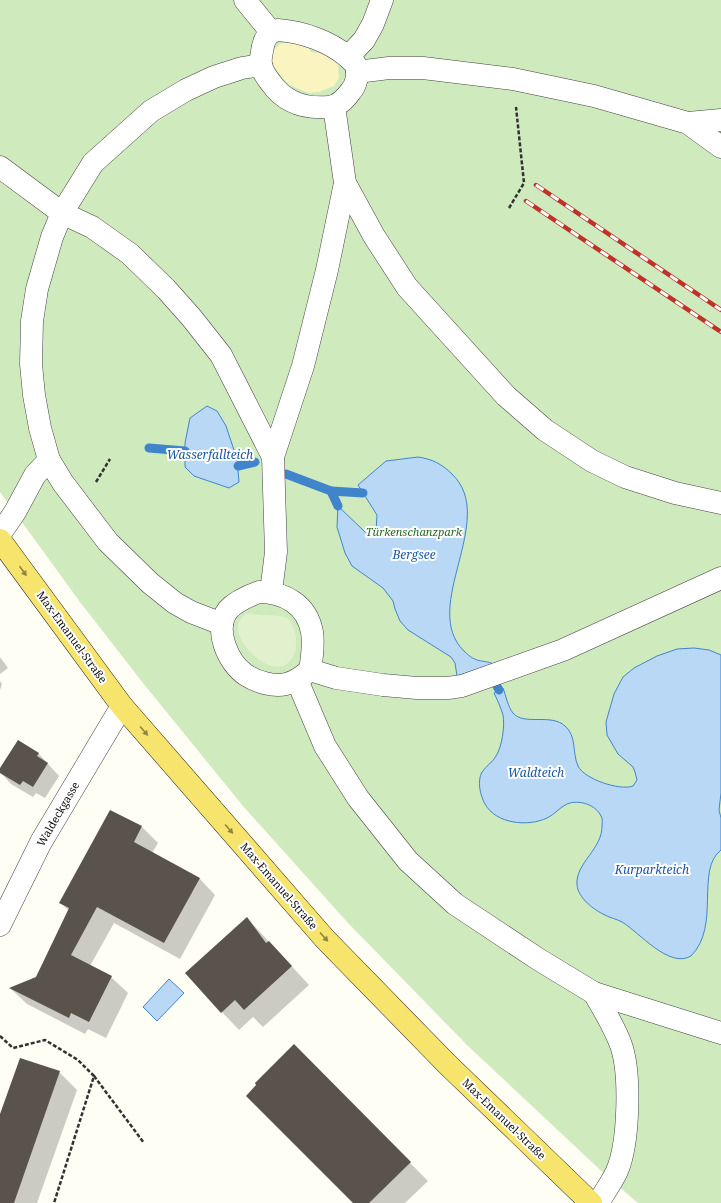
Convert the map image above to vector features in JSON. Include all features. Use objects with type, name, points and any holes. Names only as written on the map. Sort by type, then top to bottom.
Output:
[{"type":"main road","name":"Max-Emanuel-Straße","points":[[0,540],[122,706],[325,939],[447,1064],[591,1203]]},
{"type":"street","points":[[245,0],[271,32]]},
{"type":"street","points":[[382,0],[374,24],[364,40],[352,65],[354,87],[345,99],[334,106],[310,107],[296,104],[284,98],[265,76],[261,65],[265,40],[271,32],[278,30],[304,34],[326,43],[341,51],[352,65],[388,68],[423,68],[513,79],[594,96],[688,123],[721,146]]},
{"type":"street","points":[[222,624],[191,612],[175,603],[150,583],[108,542],[63,483],[49,460],[40,428],[34,395],[31,364],[32,321],[37,289],[52,237],[62,213],[93,163],[151,111],[186,90],[214,77],[242,68],[261,65]]},
{"type":"street","points":[[271,592],[276,552],[273,458],[303,366],[327,270],[345,183],[334,106]]},
{"type":"street","points":[[688,123],[721,120]]},
{"type":"street","points":[[0,167],[62,213],[92,226],[130,254],[166,289],[221,355],[273,458]]},
{"type":"street","points":[[345,183],[374,236],[407,288],[506,396],[545,430],[592,462],[625,477],[675,493],[721,503]]},
{"type":"street","points":[[0,534],[15,512],[35,475],[49,460]]},
{"type":"street","points":[[721,578],[563,650],[462,686],[448,688],[417,688],[304,675],[286,684],[274,685],[260,682],[245,674],[234,663],[225,646],[222,634],[222,624],[227,611],[237,602],[248,596],[259,592],[271,592],[284,596],[297,604],[306,615],[312,632],[313,653],[304,675],[325,746],[358,798],[408,861],[455,904],[538,959],[594,993],[721,1033]]},
{"type":"street","name":"Waldeckgasse","points":[[0,925],[41,842],[122,706]]},
{"type":"street","points":[[594,993],[612,1024],[621,1046],[626,1072],[628,1108],[624,1142],[617,1170],[598,1203]]},
{"type":"path","points":[[509,208],[524,182],[513,79]]},
{"type":"path","points":[[0,1036],[13,1048],[45,1040],[78,1060],[94,1076],[144,1143]]},
{"type":"path","points":[[54,1203],[94,1076]]},
{"type":"green space","name":"Türkenschanzpark","points":[[0,0],[721,0],[721,1203],[638,1203],[611,1180],[468,1046],[348,923],[243,806],[143,683],[80,602],[0,492]]},
{"type":"green space","points":[[247,614],[280,616],[288,618],[294,630],[296,642],[295,651],[288,663],[278,667],[266,664],[254,656],[245,645],[239,633],[239,622]]},
{"type":"sand","points":[[293,41],[308,47],[311,52],[324,54],[338,65],[339,78],[334,86],[319,92],[308,93],[288,84],[273,66],[271,53],[280,44]]},
{"type":"water","name":"Wasserfallteich","points":[[207,406],[217,411],[226,426],[237,459],[239,482],[229,488],[194,476],[185,467],[185,443],[190,418]]},
{"type":"water","name":"Bergsee","points":[[418,457],[436,462],[444,467],[452,474],[464,493],[467,514],[465,538],[453,588],[450,611],[452,633],[464,651],[472,658],[494,664],[457,676],[455,663],[451,657],[408,630],[400,621],[393,601],[383,588],[352,566],[345,553],[337,527],[338,506],[365,532],[376,531],[377,515],[358,485],[386,461]]},
{"type":"water","name":"Kurparkteich","points":[[694,648],[709,650],[721,655],[721,793],[719,810],[721,818],[721,850],[713,859],[710,871],[705,930],[700,944],[691,956],[682,959],[673,958],[664,954],[622,922],[596,910],[583,899],[580,894],[577,885],[580,870],[594,849],[601,834],[602,818],[599,812],[587,804],[577,802],[564,805],[550,817],[539,821],[522,823],[504,820],[490,811],[485,804],[479,784],[482,772],[495,758],[501,742],[504,725],[503,715],[494,693],[503,688],[510,708],[518,717],[524,719],[553,720],[559,722],[569,730],[573,740],[578,766],[587,775],[603,783],[611,785],[620,787],[633,786],[637,780],[633,767],[618,754],[607,735],[606,722],[614,694],[623,677],[634,668],[657,656],[677,649]]},
{"type":"water","points":[[169,979],[184,993],[157,1021],[143,1007]]},
{"type":"building","points":[[18,740],[39,753],[37,756],[48,763],[33,787],[23,781],[20,785],[0,773],[0,768]]},
{"type":"building","points":[[110,810],[142,826],[134,842],[200,878],[164,943],[97,907],[71,955],[112,976],[89,1022],[71,1013],[69,1018],[9,988],[36,977],[69,908],[59,903]]},
{"type":"building","points":[[247,917],[266,943],[269,941],[292,966],[244,1010],[235,1000],[221,1013],[185,973]]},
{"type":"building","points":[[294,1044],[411,1162],[369,1203],[353,1203],[246,1096],[256,1085],[255,1083]]},
{"type":"building","points":[[20,1058],[60,1071],[14,1203],[0,1203],[0,1114]]},
{"type":"waterway","points":[[149,448],[185,451]]},
{"type":"waterway","points":[[238,466],[255,462]]},
{"type":"waterway","points":[[286,474],[331,491],[338,506]]},
{"type":"waterway","points":[[331,491],[363,493]]},
{"type":"waterway","points":[[491,675],[499,690]]},
{"type":"railway","points":[[536,185],[721,310]]},
{"type":"railway","points":[[526,201],[721,332]]},
{"type":"water label","name":"Waldteich","points":[[536,773]]}]
